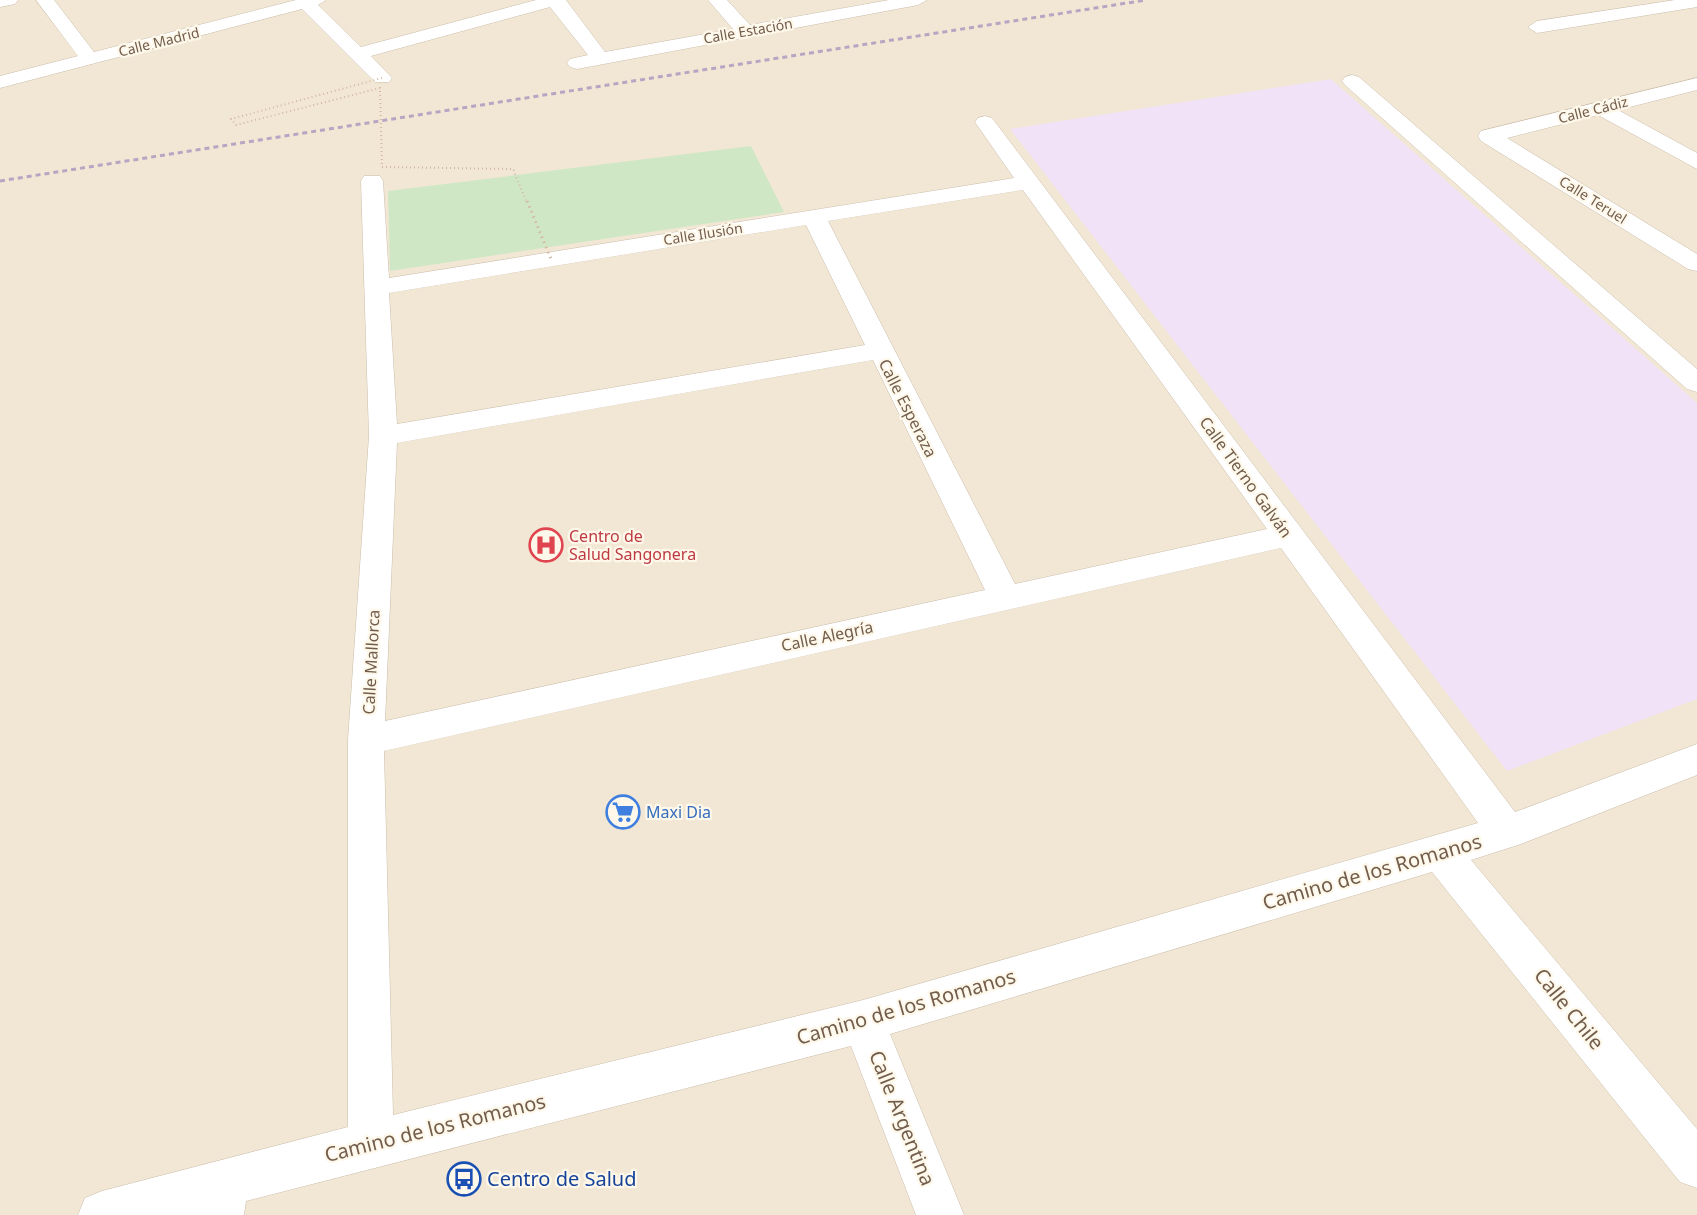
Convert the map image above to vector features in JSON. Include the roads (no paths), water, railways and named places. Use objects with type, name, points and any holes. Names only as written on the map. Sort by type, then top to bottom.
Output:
[{"type":"street","points":[[0,2],[9,0]]},
{"type":"street","points":[[45,0],[90,59]]},
{"type":"street","points":[[359,53],[555,0],[601,58]]},
{"type":"street","points":[[717,0],[746,32]]},
{"type":"street","name":"Calle Estación","points":[[577,63],[746,32],[884,3],[918,0]]},
{"type":"street","points":[[312,1],[382,78]]},
{"type":"street","name":"Calle Madrid","points":[[0,82],[90,59],[275,5],[312,1]]},
{"type":"street","points":[[1537,27],[1697,2]]},
{"type":"street","points":[[1352,81],[1697,383]]},
{"type":"street","name":"Calle Cádiz","points":[[1489,136],[1697,84]]},
{"type":"street","points":[[1600,108],[1697,162]]},
{"type":"street","name":"Calle Tierno Galván","points":[[985,122],[1507,832]]},
{"type":"street","name":"Calle Teruel","points":[[1489,136],[1697,264]]},
{"type":"street","name":"Calle Mallorca","points":[[371,1144],[366,740],[383,436],[372,181]]},
{"type":"street","name":"Calle Ilusión","points":[[378,287],[1029,182]]},
{"type":"street","name":"Calle Esperaza","points":[[813,217],[1005,597]]},
{"type":"street","points":[[383,436],[879,351]]},
{"type":"street","name":"Calle Alegría","points":[[366,740],[1289,535]]},
{"type":"street","name":"Camino de los Romanos","points":[[102,1215],[222,1198],[371,1144],[863,1022],[1507,832],[1697,759]]},
{"type":"street","name":"Calle Chile","points":[[1440,852],[1697,1165]]},
{"type":"street","name":"Calle Argentina","points":[[863,1022],[940,1215]]},
{"type":"railway","points":[[0,181],[1146,0]]},
{"type":"place","name":"Centro de Salud Sangonera","points":[[546,545]]},
{"type":"place","name":"Maxi Dia","points":[[623,812]]},
{"type":"place","name":"Centro de Salud","points":[[464,1179]]}]
